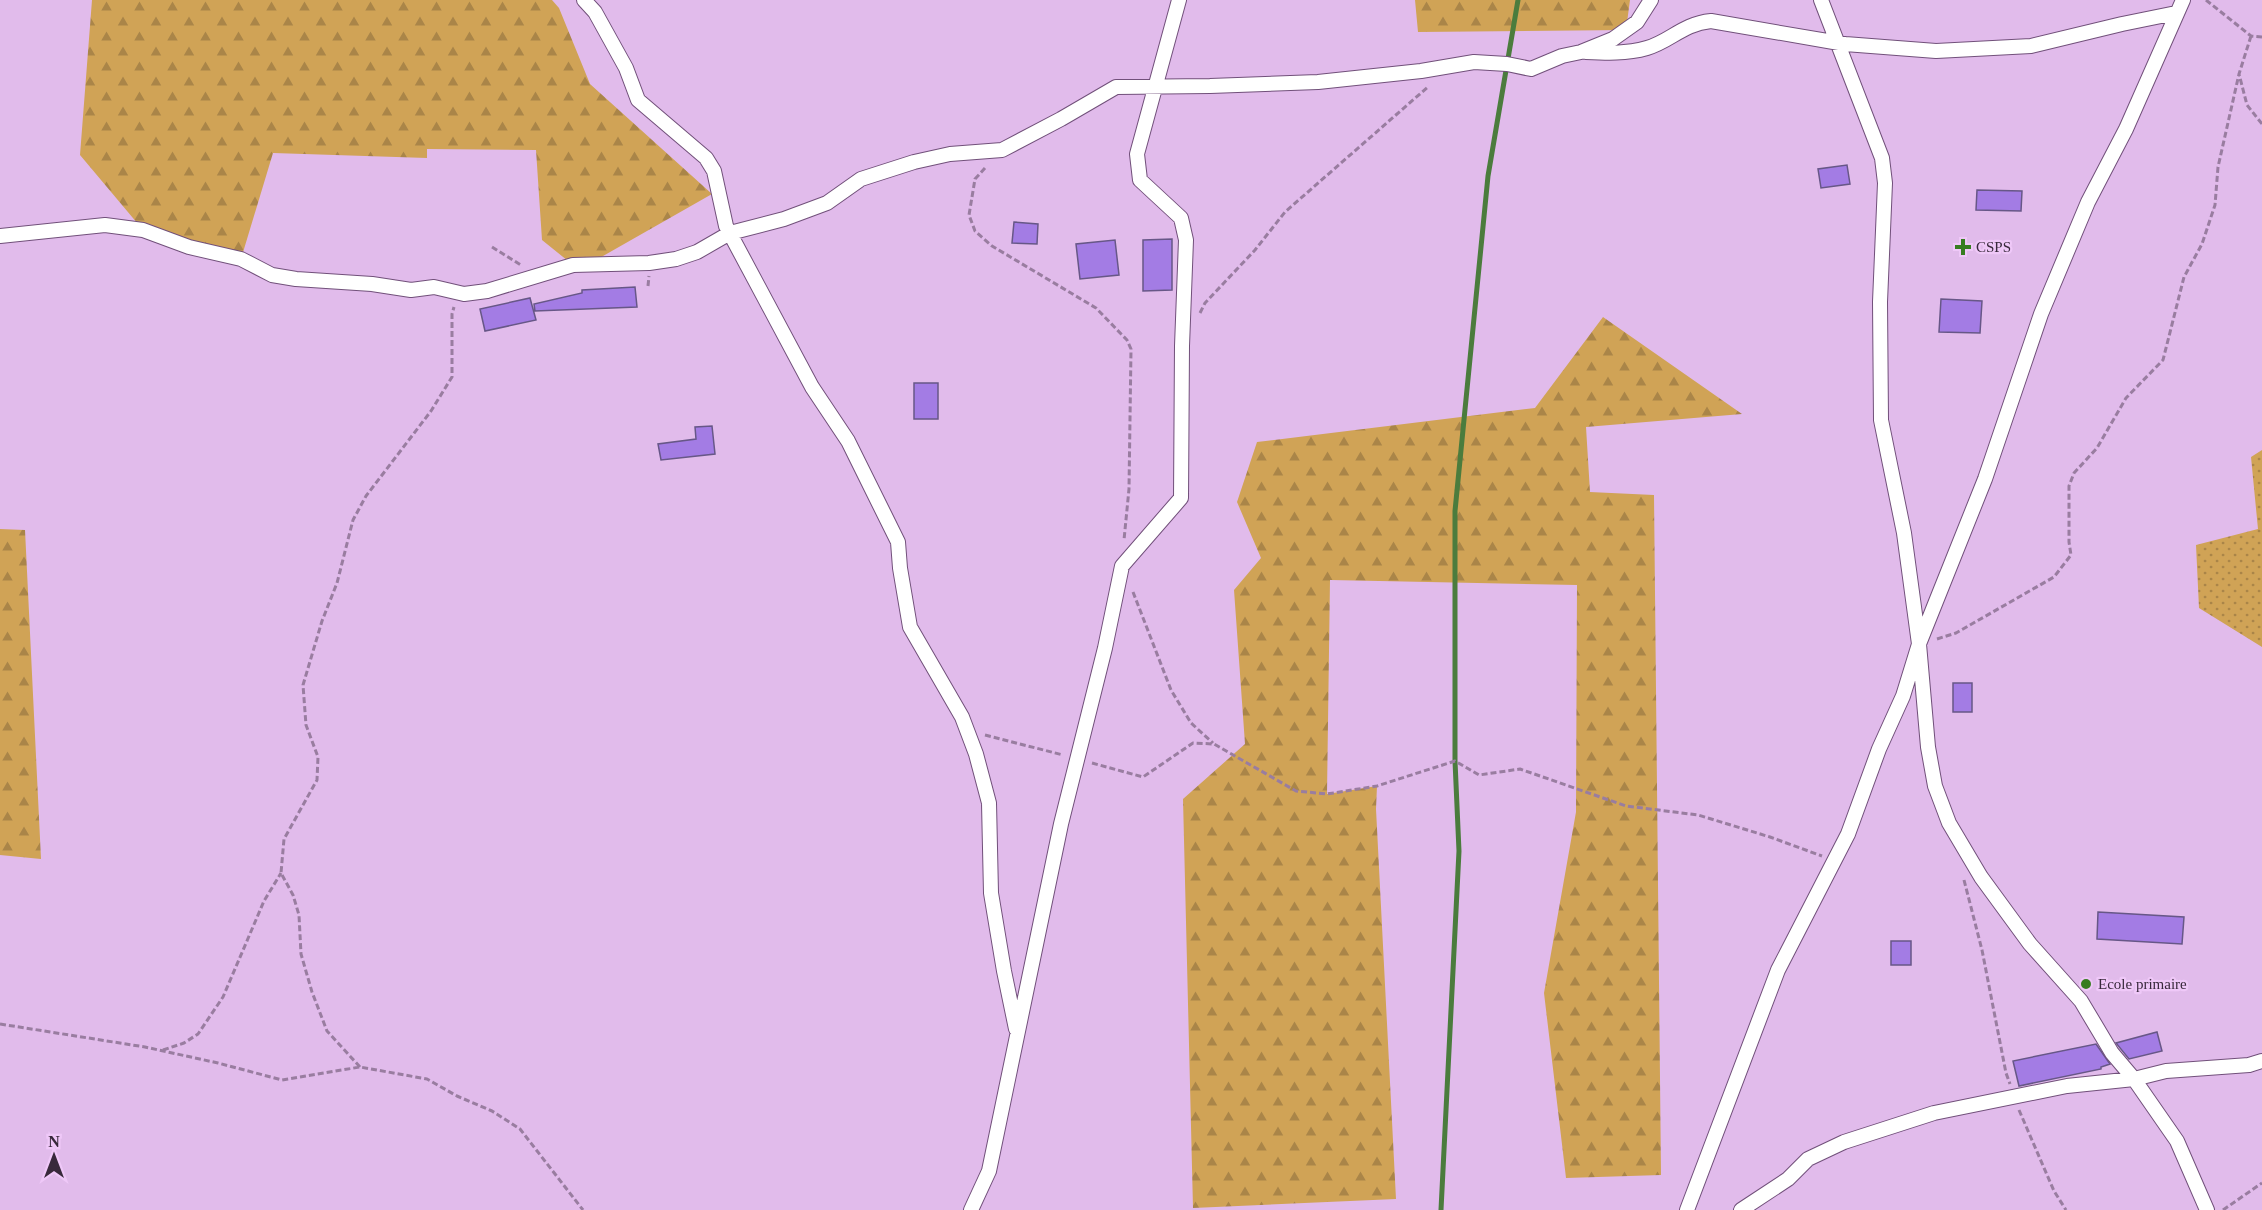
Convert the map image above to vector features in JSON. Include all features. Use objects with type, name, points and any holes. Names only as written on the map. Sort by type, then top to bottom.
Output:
[{"type":"street","points":[[584,0],[595,12],[621,59],[638,100],[706,158],[714,171],[726,226],[812,387],[848,441],[898,542],[910,627],[962,717],[989,803],[991,893],[1018,1035]]},
{"type":"street","points":[[971,1210],[989,1171],[1060,824],[1105,648],[1122,566],[1181,498],[1182,346],[1186,240],[1181,218],[1140,180],[1137,154],[1179,0]]},
{"type":"street","points":[[0,236],[105,225],[142,230],[189,247],[241,260],[272,275],[411,290],[435,287],[464,294],[487,291],[573,265],[649,263],[676,259],[697,252],[730,232],[784,219],[827,203],[861,179],[914,162],[950,154],[1002,150],[1116,87],[1318,82],[1450,67],[1474,62],[1507,64],[1531,69],[1613,39],[1637,22],[1651,0]]},
{"type":"street","points":[[1821,0],[1882,158],[1885,183],[1880,302],[1881,420],[1904,533],[1933,776],[1949,823],[1981,877],[2030,944],[2082,1000],[2112,1053],[2134,1079],[2176,1141],[2207,1210]]},
{"type":"street","points":[[1686,1210],[1778,970],[1848,834],[1879,749],[1903,696],[1919,644],[1985,479],[2041,314],[2088,202],[2126,129],[2183,0]]},
{"type":"street","points":[[1581,52],[1620,54],[1648,48],[1695,23],[1711,21],[1837,43],[1936,51],[2031,46],[2176,13]]},
{"type":"street","points":[[1741,1210],[1788,1179],[1808,1159],[1844,1142],[1934,1113],[2067,1086],[2134,1079],[2166,1071],[2249,1065],[2262,1061]]},
{"type":"path","points":[[2206,0],[2250,36],[2262,38]]},
{"type":"path","points":[[1919,644],[1956,633],[2054,577],[2071,555],[2069,486],[2074,473],[2097,448],[2126,398],[2163,360],[2184,277],[2202,244],[2215,205],[2218,167],[2250,36]]},
{"type":"path","points":[[1196,320],[1205,303],[1256,250],[1285,212],[1355,153],[1450,67]]},
{"type":"path","points":[[2239,74],[2247,105],[2262,124]]},
{"type":"path","points":[[1002,150],[975,179],[969,215],[975,231],[992,246],[1095,308],[1127,340],[1131,349],[1129,489],[1122,566],[1145,619],[1171,690],[1191,723],[1214,744],[1296,791],[1327,794],[1377,786],[1455,761],[1479,775],[1520,769],[1626,806],[1698,815],[1770,837],[1834,861]]},
{"type":"path","points":[[492,247],[515,260],[535,277]]},
{"type":"path","points":[[161,1051],[184,1043],[198,1034],[223,997],[264,901],[281,873],[284,839],[317,780],[318,757],[306,725],[303,686],[322,621],[337,583],[353,520],[366,496],[431,411],[452,377],[452,314],[456,301],[464,294]]},
{"type":"path","points":[[966,728],[987,736],[1143,777],[1193,743],[1214,744]]},
{"type":"path","points":[[281,873],[292,894],[299,915],[301,954],[327,1031],[360,1067]]},
{"type":"path","points":[[1963,878],[1982,950],[2006,1073],[2054,1191],[2066,1210]]},
{"type":"path","points":[[0,1024],[161,1051],[282,1080],[360,1067],[427,1079],[457,1096],[492,1111],[520,1129],[583,1210]]},
{"type":"path","points":[[2223,1210],[2262,1183]]},
{"type":"green space","points":[[92,0],[552,0],[559,8],[590,84],[712,194],[589,264],[573,265],[542,240],[536,150],[427,149],[427,158],[273,153],[241,259],[143,230],[80,155]]},
{"type":"green space","points":[[1415,0],[1630,0],[1626,30],[1418,32]]},
{"type":"green space","points":[[1603,317],[1742,414],[1586,427],[1590,492],[1654,495],[1661,1175],[1566,1178],[1544,993],[1576,812],[1577,585],[1330,580],[1327,794],[1377,786],[1376,809],[1396,1199],[1193,1208],[1183,799],[1245,744],[1234,590],[1261,558],[1237,502],[1257,442],[1535,408]]},
{"type":"green space","points":[[2262,450],[2262,647],[2199,608],[2196,545],[2258,529],[2251,457]]},
{"type":"green space","points":[[0,529],[25,530],[41,859],[0,855]]},
{"type":"building","points":[[1847,165],[1850,184],[1821,188],[1818,169]]},
{"type":"building","points":[[1977,190],[2022,191],[2021,211],[1976,210]]},
{"type":"building","points":[[1014,222],[1038,224],[1037,244],[1012,243]]},
{"type":"building","points":[[1172,239],[1172,290],[1143,291],[1143,240]]},
{"type":"building","points":[[1115,240],[1119,275],[1080,279],[1076,244]]},
{"type":"building","points":[[635,287],[637,307],[535,311],[534,304],[582,293],[582,290]]},
{"type":"building","points":[[530,298],[536,320],[485,331],[480,309]]},
{"type":"building","points":[[1941,299],[1982,301],[1980,333],[1939,332]]},
{"type":"building","points":[[914,383],[938,383],[938,419],[914,419]]},
{"type":"building","points":[[712,426],[715,454],[661,460],[658,444],[696,439],[695,427]]},
{"type":"building","points":[[1953,683],[1972,683],[1972,712],[1953,712]]},
{"type":"building","points":[[2098,912],[2184,917],[2182,944],[2097,939]]},
{"type":"building","points":[[1891,941],[1911,941],[1911,965],[1891,965]]},
{"type":"building","points":[[2157,1032],[2162,1051],[2129,1059],[2116,1043]]},
{"type":"building","points":[[2096,1044],[2110,1064],[2101,1069],[2019,1086],[2013,1061]]},
{"type":"waterway","points":[[1441,1210],[1459,851],[1455,761],[1455,511],[1488,176],[1518,0]]},
{"type":"place","name":"CSPS","points":[[1963,247]]},
{"type":"place","name":"Ecole primaire","points":[[2086,984]]}]
